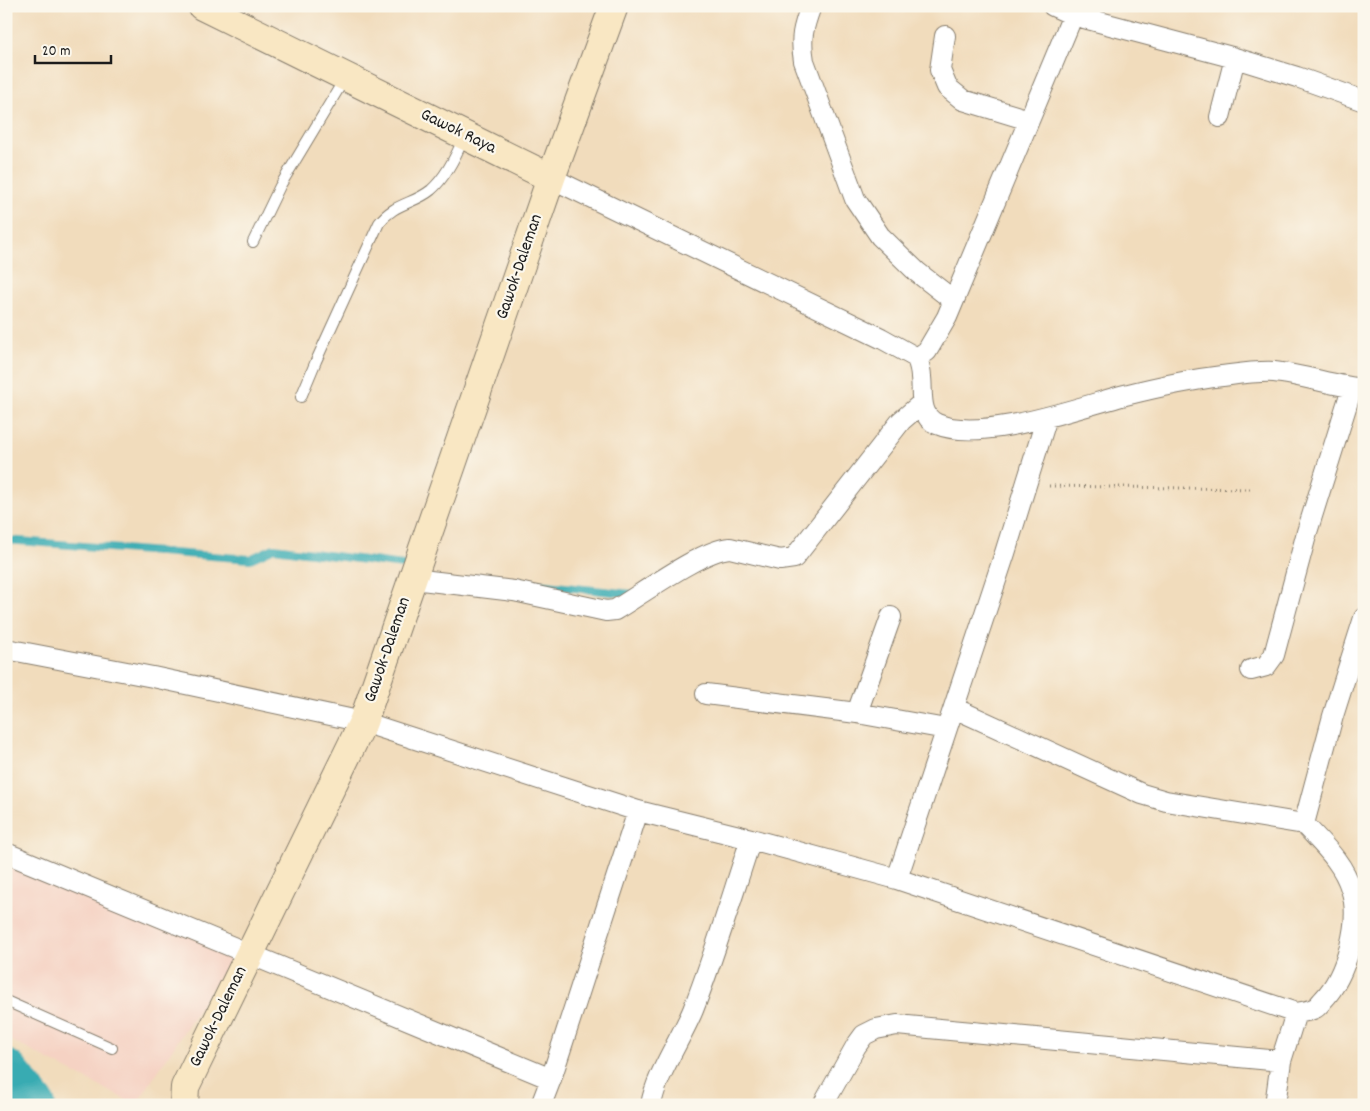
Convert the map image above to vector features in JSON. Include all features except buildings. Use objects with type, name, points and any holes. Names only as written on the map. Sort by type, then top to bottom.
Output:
[{"type":"street","name":"Gawok Raya","points":[[202,6],[551,178]]},
{"type":"street","points":[[614,6],[551,178],[855,324],[917,358],[921,376],[922,403],[927,415],[935,424],[958,429],[984,430],[1047,417],[1126,395],[1229,375],[1274,372],[1358,388],[1308,532],[1274,655],[1266,666],[1251,670]]},
{"type":"street","points":[[810,6],[803,28],[801,45],[804,61],[854,198],[880,236],[917,272],[947,315]]},
{"type":"street","points":[[1054,6],[1073,15],[1235,58],[1297,77],[1364,101]]},
{"type":"street","points":[[917,358],[927,350],[947,315],[1073,15]]},
{"type":"street","points":[[945,36],[940,70],[947,87],[963,100],[1029,120]]},
{"type":"street","points":[[1220,117],[1235,58]]},
{"type":"street","name":"Gawok-Daleman","points":[[184,1105],[185,1087],[364,722],[551,178]]},
{"type":"street","points":[[413,579],[514,591],[606,611],[615,610],[683,567],[722,549],[730,548],[780,560],[794,558],[901,421],[922,403]]},
{"type":"street","points":[[897,879],[1047,417]]},
{"type":"street","points":[[857,713],[891,617]]},
{"type":"street","points":[[1304,824],[1364,618]]},
{"type":"street","points":[[6,648],[364,722],[638,811],[751,839],[897,879],[1296,1013],[1315,1009],[1329,994],[1341,974],[1350,946],[1356,910],[1352,889],[1341,865],[1304,824],[1166,801],[1142,794],[954,708]]},
{"type":"street","points":[[706,694],[857,713],[946,729]]},
{"type":"street","points":[[541,1105],[638,811]]},
{"type":"street","points":[[651,1105],[657,1084],[684,1030],[702,988],[751,839]]},
{"type":"street","points":[[6,852],[551,1079]]},
{"type":"street","points":[[1275,1105],[1281,1061],[1296,1013]]},
{"type":"street","points":[[823,1105],[856,1046],[864,1036],[876,1029],[897,1025],[1281,1061]]},
{"type":"lane","points":[[253,242],[280,186],[346,77]]},
{"type":"lane","points":[[302,397],[331,327],[379,223],[386,214],[431,189],[455,159],[465,136]]},
{"type":"lane","points":[[6,1001],[112,1048]]},
{"type":"path","points":[[1026,486],[1252,489]]},
{"type":"shaded area","points":[[6,867],[235,953],[136,1105],[6,1038]]},
{"type":"waterway","points":[[6,540],[250,559],[274,548],[403,565]]},
{"type":"waterway","points":[[517,582],[632,594]]},
{"type":"waterway","points":[[6,1072],[33,1105]]}]
